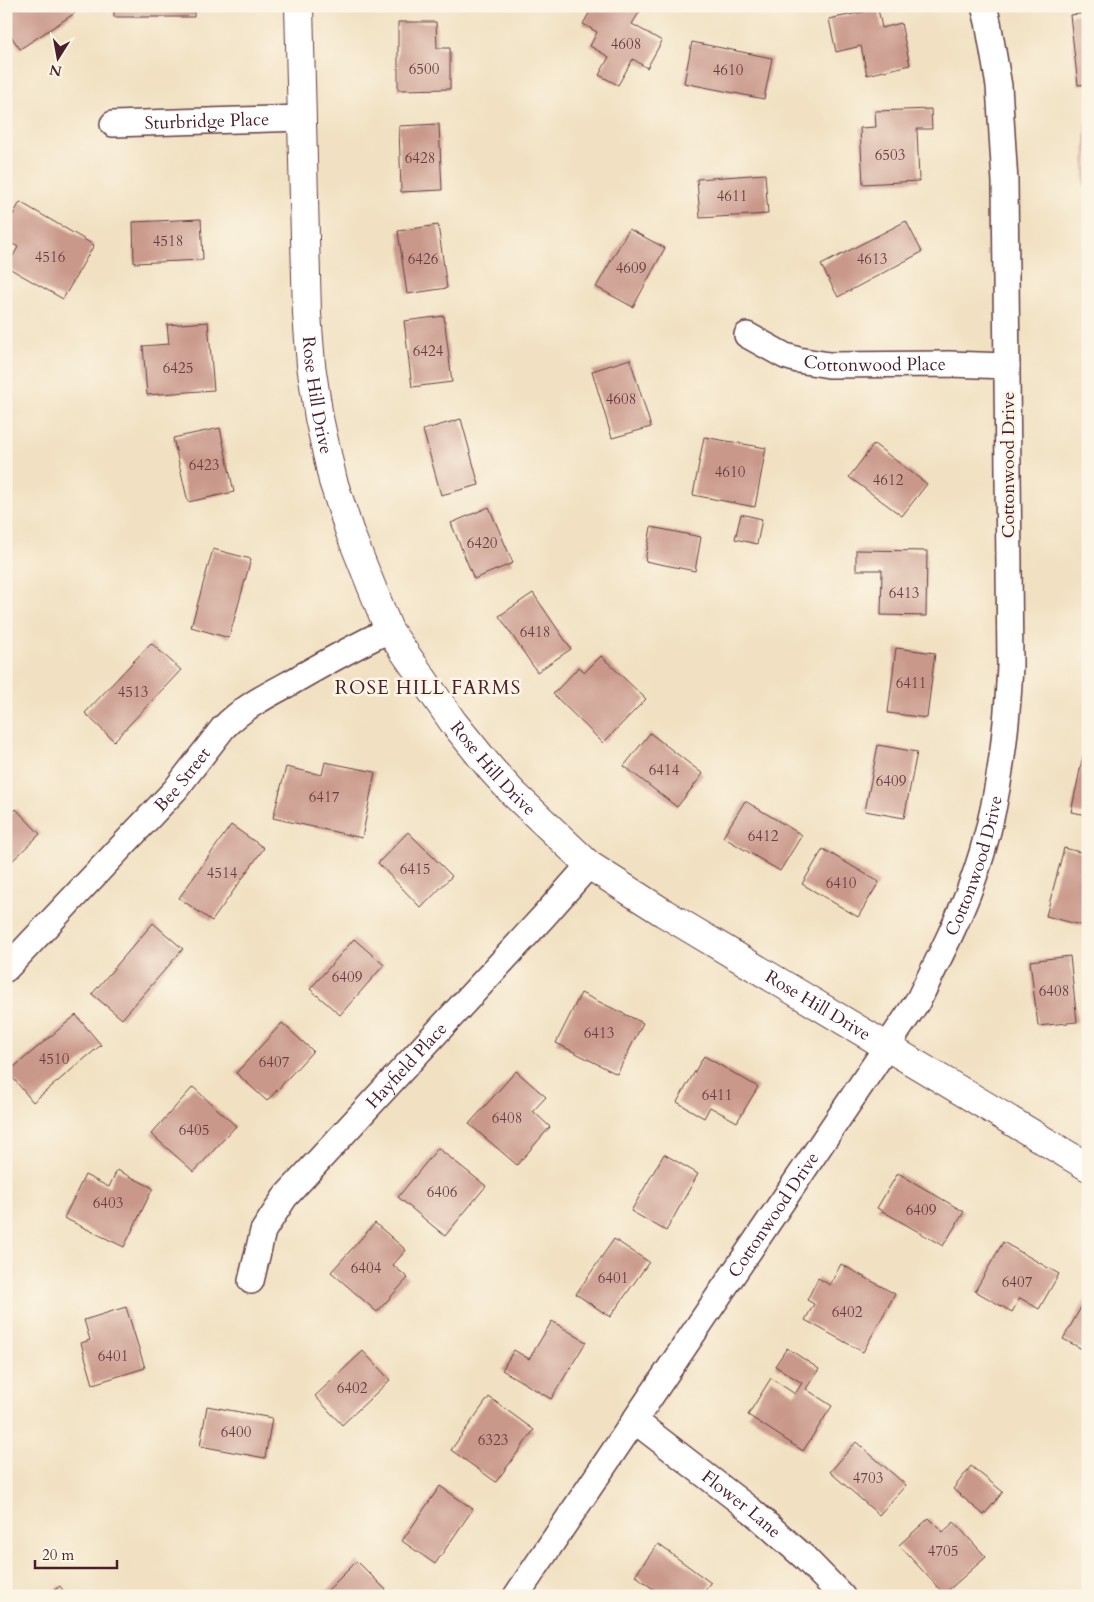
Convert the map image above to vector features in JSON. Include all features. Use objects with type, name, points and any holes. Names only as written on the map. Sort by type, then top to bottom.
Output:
[{"type":"street","name":"Rose Hill Drive","points":[[300,6],[307,314],[311,365],[319,418],[333,481],[350,533],[389,630],[453,722],[492,769],[513,793],[589,865],[664,913],[1088,1167]]},
{"type":"street","name":"Cottonwood Drive","points":[[516,1596],[919,999],[958,920],[982,853],[1000,777],[1007,719],[1010,666],[1008,366],[1004,162],[999,86],[984,6]]},
{"type":"street","name":"Sturbridge Place","points":[[112,124],[302,118]]},
{"type":"street","name":"Cottonwood Place","points":[[747,335],[785,356],[829,365],[949,364],[1008,366]]},
{"type":"street","name":"Bee Street","points":[[6,969],[175,790],[231,719],[247,707],[350,649],[389,630]]},
{"type":"street","name":"Hayfield Place","points":[[251,1280],[263,1231],[285,1197],[589,865]]},
{"type":"street","name":"Flower Lane","points":[[635,1421],[752,1511],[804,1557],[842,1596]]},
{"type":"building","points":[[11,6],[70,6],[75,13],[20,49],[6,29],[6,10]]},
{"type":"building","points":[[114,6],[194,6],[194,17],[114,17]]},
{"type":"building","points":[[593,6],[639,6],[642,8],[632,24],[662,41],[647,68],[633,59],[618,85],[599,75],[609,57],[590,46],[597,32],[583,24]]},
{"type":"building","points":[[878,9],[882,28],[901,23],[910,65],[867,75],[861,46],[836,52],[829,19]]},
{"type":"building","points":[[1088,13],[1088,84],[1078,85],[1070,15]]},
{"type":"building","points":[[398,22],[436,22],[437,48],[450,48],[450,89],[398,90]]},
{"type":"building","points":[[692,42],[772,58],[764,99],[684,83]]},
{"type":"building","points":[[931,109],[932,129],[917,129],[919,181],[863,184],[860,128],[876,127],[875,111]]},
{"type":"building","points":[[1086,121],[1088,121],[1088,185],[1083,185]]},
{"type":"building","points":[[439,124],[442,190],[401,192],[399,126]]},
{"type":"building","points":[[765,174],[768,214],[700,218],[697,179]]},
{"type":"building","points":[[20,202],[94,245],[63,299],[7,267],[18,247],[6,240],[6,227]]},
{"type":"building","points":[[201,219],[203,260],[134,263],[133,222]]},
{"type":"building","points":[[906,221],[922,252],[838,297],[821,265]]},
{"type":"building","points":[[438,225],[447,288],[407,294],[398,231]]},
{"type":"building","points":[[629,229],[665,248],[633,307],[596,287]]},
{"type":"building","points":[[444,316],[452,382],[412,387],[404,321]]},
{"type":"building","points":[[208,322],[214,390],[147,395],[143,346],[169,344],[167,325]]},
{"type":"building","points":[[630,359],[651,427],[612,438],[592,371]]},
{"type":"building","points":[[461,419],[479,485],[441,495],[423,430]]},
{"type":"building","points":[[220,428],[234,492],[188,502],[173,438]]},
{"type":"building","points":[[704,437],[766,448],[755,507],[693,495]]},
{"type":"building","points":[[874,444],[927,484],[902,516],[849,477]]},
{"type":"building","points":[[489,507],[513,563],[474,579],[451,523]]},
{"type":"building","points":[[741,514],[762,519],[757,544],[735,539]]},
{"type":"building","points":[[651,527],[701,537],[695,571],[645,561]]},
{"type":"building","points":[[213,549],[251,559],[229,638],[191,627]]},
{"type":"building","points":[[856,550],[927,551],[926,616],[881,615],[882,570],[856,570]]},
{"type":"building","points":[[533,593],[571,649],[537,672],[499,616]]},
{"type":"building","points":[[151,643],[181,670],[114,741],[85,713]]},
{"type":"building","points":[[896,648],[935,653],[927,718],[888,713]]},
{"type":"building","points":[[601,656],[646,699],[603,743],[553,694],[579,667],[585,672]]},
{"type":"building","points":[[650,733],[703,774],[677,807],[624,766]]},
{"type":"building","points":[[1088,737],[1088,815],[1071,812]]},
{"type":"building","points":[[878,745],[917,752],[904,818],[865,811]]},
{"type":"building","points":[[325,762],[375,772],[362,838],[273,818],[286,767],[322,775]]},
{"type":"building","points":[[745,801],[802,835],[780,871],[723,837]]},
{"type":"building","points":[[16,809],[40,834],[6,867],[6,819]]},
{"type":"building","points":[[231,825],[264,848],[212,921],[179,898]]},
{"type":"building","points":[[408,832],[452,876],[421,908],[378,863]]},
{"type":"building","points":[[1064,848],[1088,854],[1088,927],[1046,916]]},
{"type":"building","points":[[823,849],[879,882],[858,917],[802,884]]},
{"type":"building","points":[[153,923],[183,949],[122,1019],[92,994]]},
{"type":"building","points":[[354,939],[384,965],[340,1015],[310,989]]},
{"type":"building","points":[[1070,956],[1077,1022],[1038,1026],[1030,961]]},
{"type":"building","points":[[581,993],[643,1023],[617,1074],[556,1043]]},
{"type":"building","points":[[76,1015],[101,1045],[33,1102],[8,1072]]},
{"type":"building","points":[[282,1023],[313,1051],[267,1101],[236,1073]]},
{"type":"building","points":[[704,1056],[758,1087],[737,1122],[710,1107],[704,1118],[677,1102]]},
{"type":"building","points":[[516,1071],[546,1097],[533,1111],[550,1127],[517,1165],[469,1124]]},
{"type":"building","points":[[193,1087],[236,1126],[194,1172],[151,1134]]},
{"type":"building","points":[[438,1148],[486,1186],[445,1236],[398,1197]]},
{"type":"building","points":[[664,1154],[698,1174],[666,1231],[631,1211]]},
{"type":"building","points":[[117,1170],[153,1188],[124,1247],[64,1218],[85,1175],[109,1187]]},
{"type":"building","points":[[898,1173],[964,1212],[943,1246],[877,1208]]},
{"type":"building","points":[[375,1223],[406,1250],[393,1265],[408,1278],[377,1312],[331,1272]]},
{"type":"building","points":[[614,1239],[649,1262],[610,1317],[576,1294]]},
{"type":"building","points":[[1003,1242],[1059,1274],[1039,1309],[1020,1298],[1012,1312],[975,1291]]},
{"type":"building","points":[[841,1264],[895,1294],[863,1352],[805,1320],[814,1304],[807,1300],[818,1278],[830,1285]]},
{"type":"building","points":[[1088,1295],[1088,1352],[1063,1339]]},
{"type":"building","points":[[126,1307],[145,1368],[93,1384],[81,1343],[90,1340],[84,1320]]},
{"type":"building","points":[[552,1321],[586,1342],[551,1399],[502,1370],[514,1350],[529,1359]]},
{"type":"building","points":[[787,1348],[819,1369],[806,1389],[832,1406],[803,1451],[748,1415],[771,1378],[795,1394],[802,1383],[775,1366]]},
{"type":"building","points":[[363,1351],[390,1380],[342,1425],[315,1396]]},
{"type":"building","points":[[489,1397],[534,1430],[496,1482],[451,1450]]},
{"type":"building","points":[[207,1406],[272,1418],[265,1458],[200,1446]]},
{"type":"building","points":[[856,1442],[906,1485],[879,1515],[830,1472]]},
{"type":"building","points":[[971,1466],[1003,1492],[984,1515],[953,1489]]},
{"type":"building","points":[[440,1486],[473,1509],[435,1564],[402,1541]]},
{"type":"building","points":[[929,1518],[943,1532],[954,1522],[986,1557],[944,1594],[899,1545]]},
{"type":"building","points":[[658,1544],[711,1583],[701,1596],[662,1596],[635,1575]]},
{"type":"building","points":[[357,1561],[386,1590],[380,1596],[322,1596]]},
{"type":"building","points":[[60,1586],[67,1596],[46,1596]]},
{"type":"district","name":"ROSE HILL FARMS","points":[[428,687]]}]
